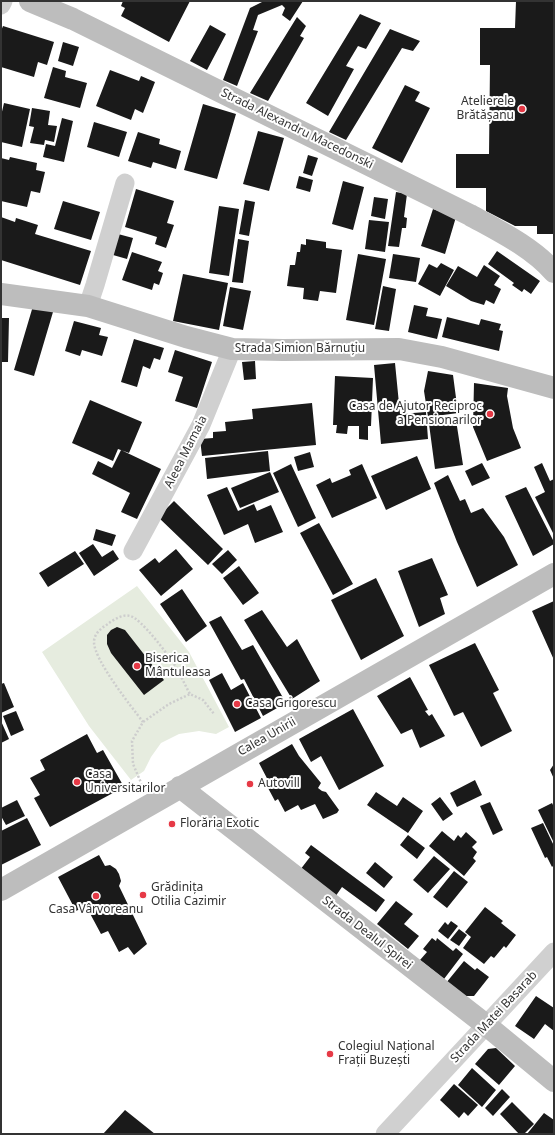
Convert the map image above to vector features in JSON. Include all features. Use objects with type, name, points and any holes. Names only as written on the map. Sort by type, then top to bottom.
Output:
[{"type":"main road","name":"Strada Alexandru Macedonski","points":[[30,1],[73,19],[470,215],[505,234],[528,249],[554,272]]},
{"type":"main road","name":"Strada Simion Bărnuțiu","points":[[1,294],[88,306],[186,337],[232,349],[399,349],[442,357],[554,388]]},
{"type":"main road","name":"Calea Unirii","points":[[1,890],[554,574]]},
{"type":"main road","name":"Strada Dealul Spirei","points":[[180,787],[486,1025],[554,1081]]},
{"type":"street","points":[[1,5],[3,1]]},
{"type":"street","points":[[88,306],[124,183]]},
{"type":"street","name":"Aleea Mamaia","points":[[133,551],[201,426],[232,349]]},
{"type":"street","name":"Strada Matei Basarab","points":[[385,1134],[554,952]]},
{"type":"path","points":[[143,722],[116,686],[97,654],[94,642],[97,632],[109,622],[124,615],[132,616],[144,625],[176,668],[190,694],[203,700],[214,714]]},
{"type":"path","points":[[154,802],[140,783],[133,764],[132,741],[143,722],[168,704],[190,694]]},
{"type":"shaded area","points":[[137,586],[189,652],[229,727],[216,734],[199,731],[179,734],[161,743],[151,757],[144,771],[131,780],[89,726],[42,652]]},
{"type":"building","points":[[123,1],[190,1],[169,42],[121,16],[125,8],[121,6]]},
{"type":"building","points":[[264,1],[303,1],[290,21],[282,15],[285,8],[282,5],[258,15],[253,30],[258,31],[237,86],[223,80],[250,8]]},
{"type":"building","name":"Atelierele Brătășanu","points":[[516,1],[554,1],[554,234],[537,234],[537,226],[515,226],[486,211],[486,188],[456,188],[456,154],[489,154],[490,65],[480,65],[480,28],[515,28]]},
{"type":"building","points":[[360,14],[381,23],[366,49],[358,46],[346,66],[354,69],[328,116],[306,103]]},
{"type":"building","points":[[297,17],[306,26],[300,36],[304,38],[268,101],[250,93]]},
{"type":"building","points":[[210,25],[226,34],[207,70],[190,61]]},
{"type":"building","points":[[3,26],[54,42],[47,65],[38,62],[34,77],[1,67],[1,31]]},
{"type":"building","points":[[390,29],[420,41],[413,51],[402,48],[346,140],[329,132]]},
{"type":"building","points":[[63,42],[79,47],[73,66],[58,61]]},
{"type":"building","points":[[53,67],[66,71],[65,77],[87,83],[80,108],[44,98]]},
{"type":"building","points":[[110,70],[139,81],[141,76],[155,82],[143,113],[135,109],[131,120],[96,106]]},
{"type":"building","points":[[405,85],[420,92],[415,101],[430,108],[402,163],[372,148]]},
{"type":"building","points":[[4,103],[30,109],[22,147],[1,142],[1,116]]},
{"type":"building","points":[[203,104],[236,114],[217,179],[184,170]]},
{"type":"building","points":[[32,108],[50,111],[48,125],[57,126],[54,142],[45,140],[44,145],[30,143],[34,127],[29,126]]},
{"type":"building","points":[[62,118],[73,121],[64,162],[43,157],[46,144],[55,146]]},
{"type":"building","points":[[94,122],[127,132],[119,157],[87,147]]},
{"type":"building","points":[[258,131],[284,138],[269,191],[243,184]]},
{"type":"building","points":[[138,132],[160,139],[159,144],[181,151],[176,169],[153,162],[151,168],[128,161]]},
{"type":"building","points":[[308,155],[318,158],[312,176],[303,173]]},
{"type":"building","points":[[10,157],[37,163],[36,170],[45,172],[40,193],[31,191],[27,207],[1,201],[1,158],[9,160]]},
{"type":"building","points":[[299,176],[313,180],[310,192],[296,188]]},
{"type":"building","points":[[343,181],[364,187],[353,230],[332,224]]},
{"type":"building","points":[[136,189],[174,201],[167,223],[174,225],[166,248],[155,244],[157,237],[125,227]]},
{"type":"building","points":[[396,192],[407,194],[404,217],[407,218],[406,228],[402,228],[399,247],[388,246]]},
{"type":"building","points":[[374,197],[388,199],[385,219],[371,216]]},
{"type":"building","points":[[245,200],[255,202],[249,236],[239,234]]},
{"type":"building","points":[[63,201],[100,212],[91,240],[54,229]]},
{"type":"building","points":[[219,206],[239,209],[229,276],[209,273]]},
{"type":"building","points":[[433,209],[456,217],[445,254],[421,246]]},
{"type":"building","points":[[1,217],[15,222],[16,218],[38,225],[35,234],[91,251],[80,285],[1,260]]},
{"type":"building","points":[[369,220],[389,222],[385,252],[365,249]]},
{"type":"building","points":[[118,234],[133,238],[127,259],[113,255]]},
{"type":"building","points":[[238,239],[249,241],[243,283],[232,282]]},
{"type":"building","points":[[306,239],[326,242],[326,248],[342,250],[336,293],[320,291],[318,301],[303,299],[304,288],[287,286],[290,265],[295,265],[297,252],[300,252],[301,244],[306,245]]},
{"type":"building","points":[[497,251],[540,281],[531,294],[524,289],[522,292],[512,285],[514,283],[488,264]]},
{"type":"building","points":[[132,252],[162,262],[158,271],[163,273],[159,285],[154,283],[152,290],[122,280]]},
{"type":"building","points":[[358,254],[386,259],[374,325],[346,320]]},
{"type":"building","points":[[393,254],[420,258],[416,282],[389,278]]},
{"type":"building","points":[[441,263],[454,270],[440,296],[418,284],[429,264],[437,268]]},
{"type":"building","points":[[484,265],[500,276],[494,285],[501,289],[494,304],[486,300],[484,305],[471,301],[446,286],[458,266],[477,277]]},
{"type":"building","points":[[183,274],[228,283],[219,330],[173,321]]},
{"type":"building","points":[[383,286],[396,289],[389,331],[375,329]]},
{"type":"building","points":[[230,287],[251,291],[243,330],[223,326]]},
{"type":"building","points":[[414,305],[428,308],[426,316],[442,319],[437,339],[408,332]]},
{"type":"building","points":[[33,306],[53,312],[34,376],[14,370]]},
{"type":"building","points":[[447,317],[479,325],[481,319],[501,324],[499,330],[503,331],[499,351],[442,337]]},
{"type":"building","points":[[1,318],[9,318],[8,362],[1,362]]},
{"type":"building","points":[[74,321],[101,328],[99,335],[108,337],[102,356],[82,350],[80,356],[65,351]]},
{"type":"building","points":[[134,339],[164,348],[160,360],[154,358],[150,369],[143,366],[137,387],[121,382]]},
{"type":"building","points":[[175,350],[212,362],[197,408],[175,401],[183,377],[168,372]]},
{"type":"building","points":[[255,361],[256,379],[244,380],[242,362]]},
{"type":"building","points":[[395,363],[400,414],[426,412],[428,439],[381,444],[374,365]]},
{"type":"building","points":[[428,371],[453,375],[458,413],[428,417],[424,391]]},
{"type":"building","points":[[335,376],[373,378],[371,426],[368,426],[368,440],[359,439],[359,426],[348,426],[347,434],[336,433],[337,425],[333,425]]},
{"type":"building","points":[[474,383],[508,388],[507,396],[513,428],[521,448],[487,461],[473,427]]},
{"type":"building","points":[[90,400],[142,422],[129,453],[118,449],[113,461],[72,443]]},
{"type":"building","points":[[312,403],[316,445],[202,456],[200,439],[213,438],[213,432],[226,431],[225,422],[253,419],[252,409]]},
{"type":"building","points":[[456,420],[463,465],[435,469],[429,424]]},
{"type":"building","points":[[121,450],[161,469],[137,519],[121,512],[130,493],[92,474],[98,461],[112,468]]},
{"type":"building","points":[[268,451],[270,471],[207,479],[205,458]]},
{"type":"building","points":[[310,452],[314,467],[298,471],[294,457]]},
{"type":"building","points":[[417,456],[431,489],[386,510],[371,476]]},
{"type":"building","points":[[482,463],[490,478],[472,486],[465,471]]},
{"type":"building","points":[[542,463],[550,481],[554,479],[554,535],[535,497],[545,492],[534,467]]},
{"type":"building","points":[[291,464],[316,518],[298,527],[273,473]]},
{"type":"building","points":[[362,464],[377,498],[332,518],[316,485],[330,478],[332,483],[351,475],[349,470]]},
{"type":"building","points":[[270,472],[279,492],[240,508],[231,488]]},
{"type":"building","points":[[448,475],[460,501],[465,499],[471,513],[483,508],[504,537],[518,565],[477,587],[457,542],[434,483]]},
{"type":"building","points":[[227,487],[238,511],[254,504],[257,511],[271,505],[283,532],[255,543],[248,524],[224,535],[207,495]]},
{"type":"building","points":[[526,487],[554,542],[554,544],[533,556],[505,496]]},
{"type":"building","points":[[174,501],[223,549],[208,565],[158,517]]},
{"type":"building","points":[[319,523],[353,584],[333,595],[300,533]]},
{"type":"building","points":[[96,529],[116,535],[112,546],[93,540]]},
{"type":"building","points":[[93,544],[102,557],[113,550],[119,559],[94,576],[79,553]]},
{"type":"building","points":[[176,549],[193,569],[161,596],[139,570],[155,558],[159,563]]},
{"type":"building","points":[[228,550],[237,560],[222,574],[212,564]]},
{"type":"building","points":[[75,551],[84,564],[48,587],[39,573]]},
{"type":"building","points":[[432,558],[448,595],[440,598],[445,614],[419,627],[398,571]]},
{"type":"building","points":[[239,566],[259,593],[243,605],[223,578]]},
{"type":"building","points":[[376,578],[404,636],[361,660],[331,600]]},
{"type":"building","points":[[182,589],[207,626],[186,642],[160,604]]},
{"type":"building","points":[[554,601],[554,660],[532,611]]},
{"type":"building","points":[[262,610],[287,647],[297,639],[320,681],[292,699],[244,620]]},
{"type":"building","points":[[221,616],[242,650],[253,645],[286,703],[263,716],[244,679],[241,680],[209,622]]},
{"type":"building","name":"Biserica Mântuleasa","points":[[117,627],[125,630],[164,680],[144,695],[111,653],[107,644],[107,635],[111,630]]},
{"type":"building","points":[[475,643],[499,690],[493,693],[512,731],[481,747],[463,712],[454,716],[429,665]]},
{"type":"building","name":"Casa Grigorescu","points":[[222,673],[231,690],[243,683],[261,718],[235,732],[209,680]]},
{"type":"building","points":[[410,677],[428,710],[425,711],[429,716],[432,714],[445,736],[420,748],[412,729],[401,734],[377,696]]},
{"type":"building","points":[[4,683],[14,707],[1,713],[1,684]]},
{"type":"building","points":[[353,709],[384,766],[339,790],[321,756],[311,762],[299,739]]},
{"type":"building","points":[[16,711],[24,730],[11,736],[3,716]]},
{"type":"building","points":[[1,721],[9,739],[1,743]]},
{"type":"building","name":"Casa Universitarilor","points":[[87,734],[97,753],[103,750],[124,787],[50,827],[34,798],[40,795],[30,778],[45,770],[40,760]]},
{"type":"building","points":[[292,744],[299,756],[321,783],[318,788],[326,792],[339,810],[337,813],[323,819],[315,804],[301,810],[298,805],[285,812],[278,799],[275,801],[268,788],[271,786],[259,763]]},
{"type":"building","points":[[554,764],[554,779],[550,770]]},
{"type":"building","points":[[475,780],[482,795],[457,807],[450,793]]},
{"type":"building","points":[[376,792],[397,806],[403,797],[423,811],[408,833],[367,805]]},
{"type":"building","points":[[440,797],[453,814],[443,821],[431,804]]},
{"type":"building","points":[[17,800],[25,816],[6,825],[1,816],[1,808]]},
{"type":"building","points":[[490,802],[503,830],[493,835],[480,806]]},
{"type":"building","points":[[552,803],[554,807],[554,843],[538,810]]},
{"type":"building","points":[[27,818],[41,845],[1,865],[1,831]]},
{"type":"building","points":[[543,823],[554,846],[554,865],[552,867],[547,857],[545,858],[531,828]]},
{"type":"building","points":[[442,831],[454,841],[458,835],[461,838],[466,832],[477,842],[472,847],[477,852],[473,858],[476,861],[464,876],[429,846]]},
{"type":"building","points":[[408,835],[425,848],[417,859],[400,845]]},
{"type":"building","points":[[311,845],[385,900],[376,912],[342,887],[335,897],[300,870],[310,857],[305,853]]},
{"type":"building","name":"Casa Vârvoreanu","points":[[99,855],[105,866],[110,865],[116,869],[119,874],[121,881],[119,886],[147,944],[134,955],[128,947],[119,952],[108,931],[101,934],[86,906],[76,911],[58,877]]},
{"type":"building","points":[[434,856],[450,869],[428,893],[413,880]]},
{"type":"building","points":[[375,862],[393,877],[384,888],[366,873]]},
{"type":"building","points":[[454,871],[468,882],[447,908],[433,897]]},
{"type":"building","points":[[396,901],[413,914],[404,924],[419,936],[408,949],[377,924]]},
{"type":"building","points":[[485,907],[503,921],[501,923],[516,935],[506,948],[504,946],[494,958],[491,956],[484,964],[463,948],[471,937],[465,932]]},
{"type":"building","points":[[451,921],[458,926],[448,939],[438,931],[445,922],[448,925]]},
{"type":"building","points":[[459,929],[467,935],[459,946],[450,940]]},
{"type":"building","points":[[432,938],[436,941],[437,938],[453,951],[456,948],[463,954],[444,979],[420,960],[427,952],[423,949]]},
{"type":"building","points":[[464,961],[475,970],[477,968],[489,977],[474,996],[462,996],[446,983]]},
{"type":"building","points":[[536,996],[554,1008],[554,1031],[545,1024],[534,1039],[515,1026]]},
{"type":"building","points":[[496,1048],[515,1066],[499,1085],[475,1064],[488,1049]]},
{"type":"building","points":[[472,1068],[496,1090],[482,1107],[458,1085]]},
{"type":"building","points":[[454,1084],[478,1105],[468,1116],[464,1112],[459,1118],[440,1100]]},
{"type":"building","points":[[502,1089],[510,1097],[493,1116],[485,1108]]},
{"type":"building","points":[[512,1102],[534,1124],[524,1134],[519,1134],[500,1114]]},
{"type":"building","points":[[125,1110],[155,1134],[103,1134]]},
{"type":"building","points":[[544,1113],[554,1120],[554,1134],[527,1134]]},
{"type":"place","name":"Atelierele Brătășanu","points":[[522,109]]},
{"type":"place","name":"Casa de Ajutor Reciproc a Pensionarilor","points":[[490,414]]},
{"type":"place","name":"Biserica Mântuleasa","points":[[137,666]]},
{"type":"place","name":"Casa Grigorescu","points":[[237,704]]},
{"type":"place","name":"Casa Universitarilor","points":[[77,782]]},
{"type":"place","name":"Autovill","points":[[250,784]]},
{"type":"place","name":"Florăria Exotic","points":[[172,824]]},
{"type":"place","name":"Grădinița Otilia Cazimir","points":[[143,895]]},
{"type":"place","name":"Casa Vârvoreanu","points":[[96,896]]},
{"type":"place","name":"Colegiul Național Frații Buzești","points":[[330,1054]]}]
